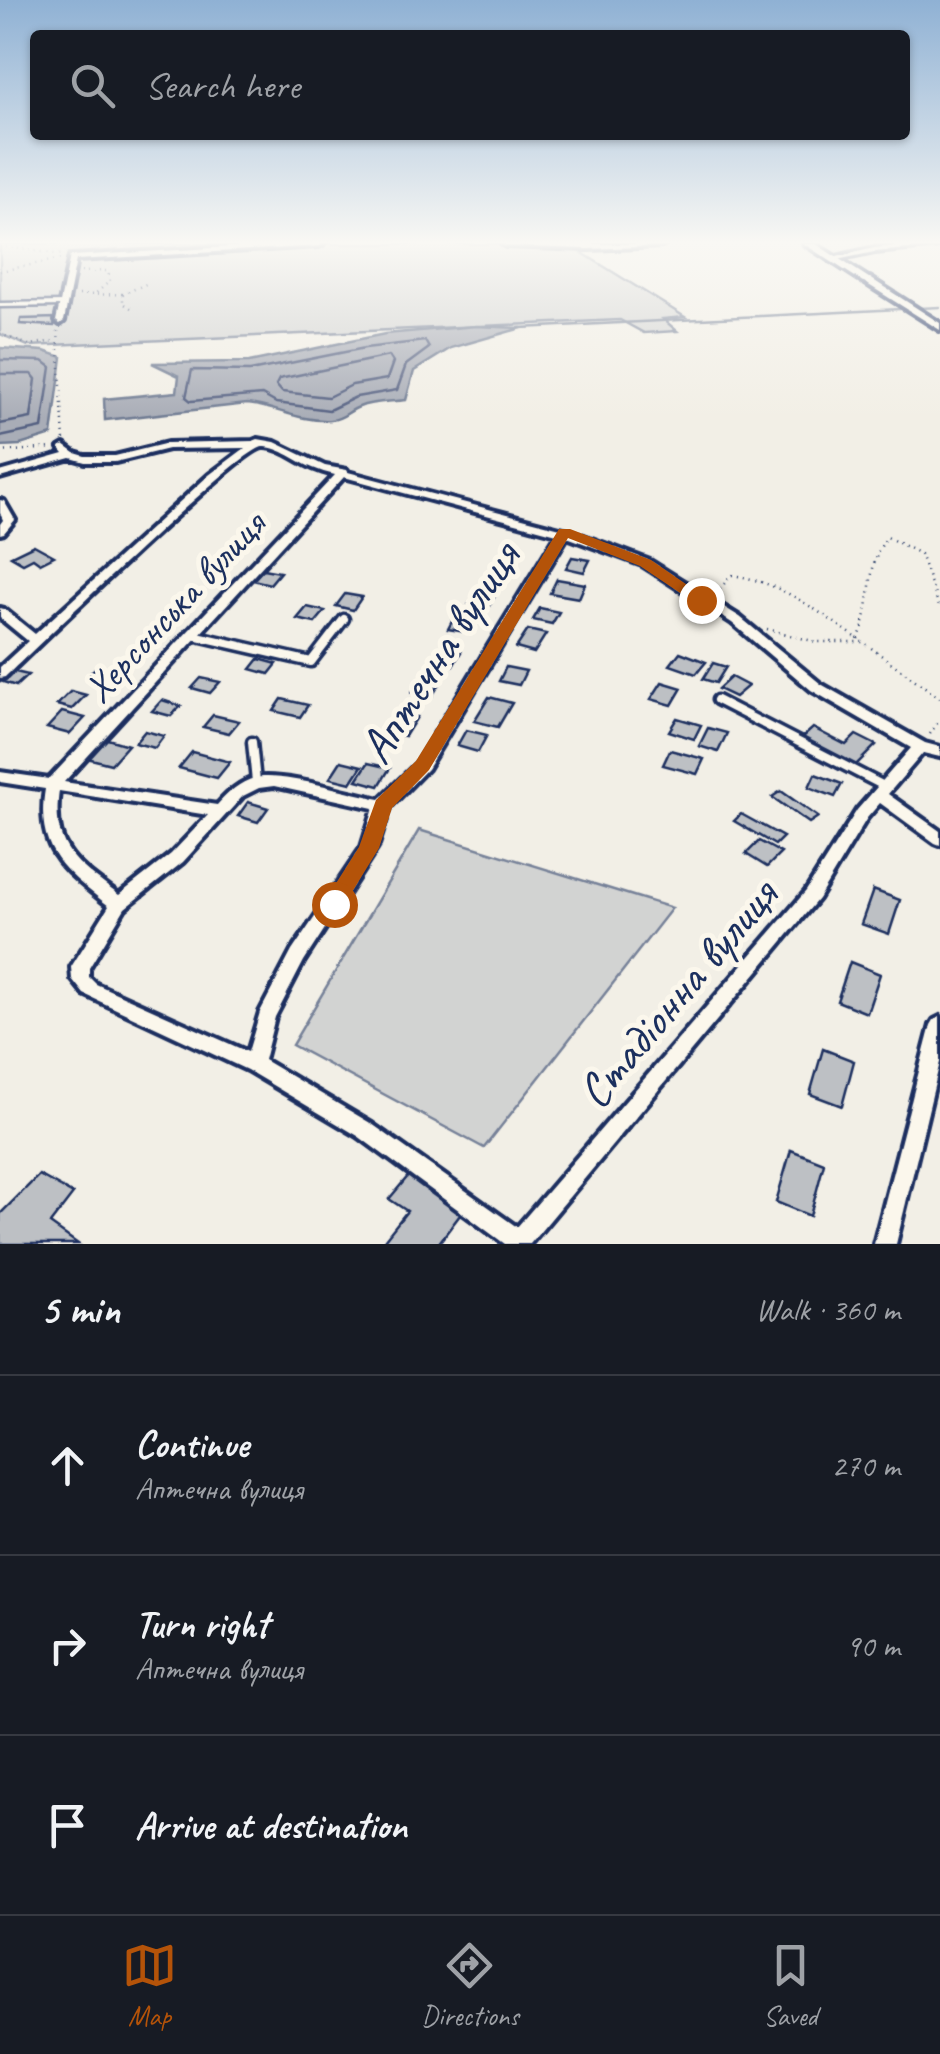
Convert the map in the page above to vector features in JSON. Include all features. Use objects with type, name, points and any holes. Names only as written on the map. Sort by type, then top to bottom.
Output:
[{"type":"street","points":[[60,322],[63,302]]},
{"type":"street","points":[[901,302],[940,327]]},
{"type":"street","points":[[0,674],[213,477],[258,442]]},
{"type":"street","points":[[0,475],[68,452],[115,459],[168,446],[258,442],[283,447],[303,461],[564,532]]},
{"type":"street","name":"Херсонська вулиця","points":[[53,784],[343,472]]},
{"type":"street","points":[[0,503],[9,520],[0,531]]},
{"type":"street","name":"Аптечна вулиця","points":[[254,1064],[266,1017],[298,956],[368,848],[383,805],[422,766],[564,532],[646,563],[736,620],[816,688],[914,754],[940,752]]},
{"type":"street","points":[[0,612],[38,642]]},
{"type":"street","name":"Стадіонна вулиця","points":[[517,1242],[812,894],[881,790],[914,754]]},
{"type":"street","points":[[0,776],[220,810]]},
{"type":"street","points":[[383,805],[274,781],[256,783],[238,792],[176,858],[119,904],[80,967],[81,979],[90,990],[254,1064],[365,1130],[517,1242]]},
{"type":"street","points":[[53,784],[49,831],[62,859],[119,904]]},
{"type":"street","points":[[881,790],[940,839]]},
{"type":"street","points":[[885,1244],[940,1025]]},
{"type":"lane","points":[[0,305],[37,302]]},
{"type":"lane","points":[[192,635],[311,662],[344,619]]},
{"type":"lane","points":[[717,700],[881,790]]},
{"type":"lane","points":[[252,742],[256,783]]},
{"type":"path","points":[[124,302],[131,308]]},
{"type":"path","points":[[0,452],[68,452],[62,352],[56,341],[60,322]]},
{"type":"path","points":[[0,334],[29,345],[56,341]]},
{"type":"path","points":[[861,640],[869,621],[872,559],[887,537],[912,543],[928,564],[940,609]]},
{"type":"path","points":[[701,600],[716,594],[732,575],[754,577],[774,585],[861,640],[940,698]]},
{"type":"path","points":[[736,620],[816,642],[861,640]]},
{"type":"path","points":[[914,754],[940,719]]},
{"type":"shaded area","points":[[0,302],[661,302],[685,317],[663,319],[677,331],[644,333],[620,320],[28,346],[0,334]]},
{"type":"shaded area","points":[[419,830],[672,908],[484,1148],[292,1045]]},
{"type":"water","points":[[476,326],[522,328],[451,348],[414,371],[406,400],[364,405],[343,417],[308,419],[247,404],[105,420],[104,399],[177,392],[179,376],[152,363],[249,362],[385,334]]},
{"type":"water","points":[[0,348],[44,351],[62,357],[52,435],[20,445],[0,446]]},
{"type":"building","points":[[56,318],[54,326],[20,324],[21,319]]},
{"type":"building","points":[[34,545],[54,556],[40,563],[33,558],[23,563],[11,556]]},
{"type":"building","points":[[572,557],[590,560],[584,572],[566,568]]},
{"type":"building","points":[[263,569],[280,572],[270,584],[253,580]]},
{"type":"building","points":[[494,569],[512,572],[505,584],[487,580]]},
{"type":"building","points":[[557,579],[585,584],[579,598],[550,593]]},
{"type":"building","points":[[477,592],[495,596],[488,608],[469,604]]},
{"type":"building","points":[[345,594],[362,597],[353,610],[336,606]]},
{"type":"building","points":[[307,607],[325,611],[315,623],[297,619]]},
{"type":"building","points":[[540,608],[559,612],[552,624],[533,620]]},
{"type":"building","points":[[457,612],[480,616],[472,633],[448,629]]},
{"type":"building","points":[[152,630],[168,633],[156,646],[141,642]]},
{"type":"building","points":[[528,630],[546,634],[534,653],[516,648]]},
{"type":"building","points":[[442,647],[461,652],[453,665],[433,661]]},
{"type":"building","points":[[680,652],[706,662],[696,674],[670,665]]},
{"type":"building","points":[[259,659],[277,664],[269,674],[251,669]]},
{"type":"building","points":[[713,663],[726,667],[716,683],[703,679]]},
{"type":"building","points":[[97,666],[115,670],[105,680],[87,676]]},
{"type":"building","points":[[506,667],[526,671],[519,685],[499,681]]},
{"type":"building","points":[[11,671],[28,675],[16,686],[0,681]]},
{"type":"building","points":[[422,677],[441,682],[432,696],[412,692]]},
{"type":"building","points":[[731,677],[748,686],[735,697],[718,689]]},
{"type":"building","points":[[201,678],[220,682],[210,693],[192,688]]},
{"type":"building","points":[[662,682],[682,688],[672,705],[651,699]]},
{"type":"building","points":[[71,691],[86,695],[72,709],[57,705]]},
{"type":"building","points":[[489,697],[512,703],[498,727],[474,721]]},
{"type":"building","points":[[282,699],[308,705],[300,717],[274,711]]},
{"type":"building","points":[[162,700],[181,706],[171,716],[152,711]]},
{"type":"building","points":[[62,712],[85,718],[70,734],[47,728]]},
{"type":"building","points":[[403,714],[417,717],[405,736],[391,733]]},
{"type":"building","points":[[213,715],[239,721],[229,733],[203,727]]},
{"type":"building","points":[[677,718],[701,725],[694,739],[669,731]]},
{"type":"building","points":[[708,728],[727,733],[718,752],[699,746]]},
{"type":"building","points":[[813,728],[846,745],[856,735],[876,745],[856,765],[802,738]]},
{"type":"building","points":[[466,730],[487,735],[478,752],[457,746]]},
{"type":"building","points":[[145,731],[164,736],[155,748],[135,743]]},
{"type":"building","points":[[104,738],[128,745],[111,764],[87,758]]},
{"type":"building","points":[[670,750],[704,759],[697,774],[663,765]]},
{"type":"building","points":[[192,752],[230,762],[217,778],[179,768]]},
{"type":"building","points":[[341,761],[362,766],[351,783],[330,778]]},
{"type":"building","points":[[368,763],[390,768],[379,786],[357,780]]},
{"type":"building","points":[[815,774],[842,784],[835,797],[809,787]]},
{"type":"building","points":[[781,791],[818,817],[809,823],[772,797]]},
{"type":"building","points":[[248,802],[268,808],[258,822],[238,816]]},
{"type":"building","points":[[741,814],[783,837],[775,845],[734,821]]},
{"type":"building","points":[[759,841],[781,853],[767,867],[746,854]]},
{"type":"building","points":[[873,890],[900,900],[889,934],[861,924]]},
{"type":"building","points":[[850,962],[880,974],[867,1013],[837,1001]]},
{"type":"building","points":[[823,1049],[854,1061],[842,1106],[810,1094]]},
{"type":"building","points":[[791,1150],[824,1163],[810,1216],[776,1202]]},
{"type":"building","points":[[410,1174],[463,1211],[438,1244],[381,1244],[407,1211],[389,1199]]},
{"type":"building","points":[[39,1175],[73,1194],[50,1224],[78,1244],[0,1244],[0,1214]]},
{"type":"waterway","points":[[520,328],[940,307]]},
{"type":"route","points":[[334,904],[368,848],[383,805],[422,766],[564,532],[646,563],[701,600]]}]
